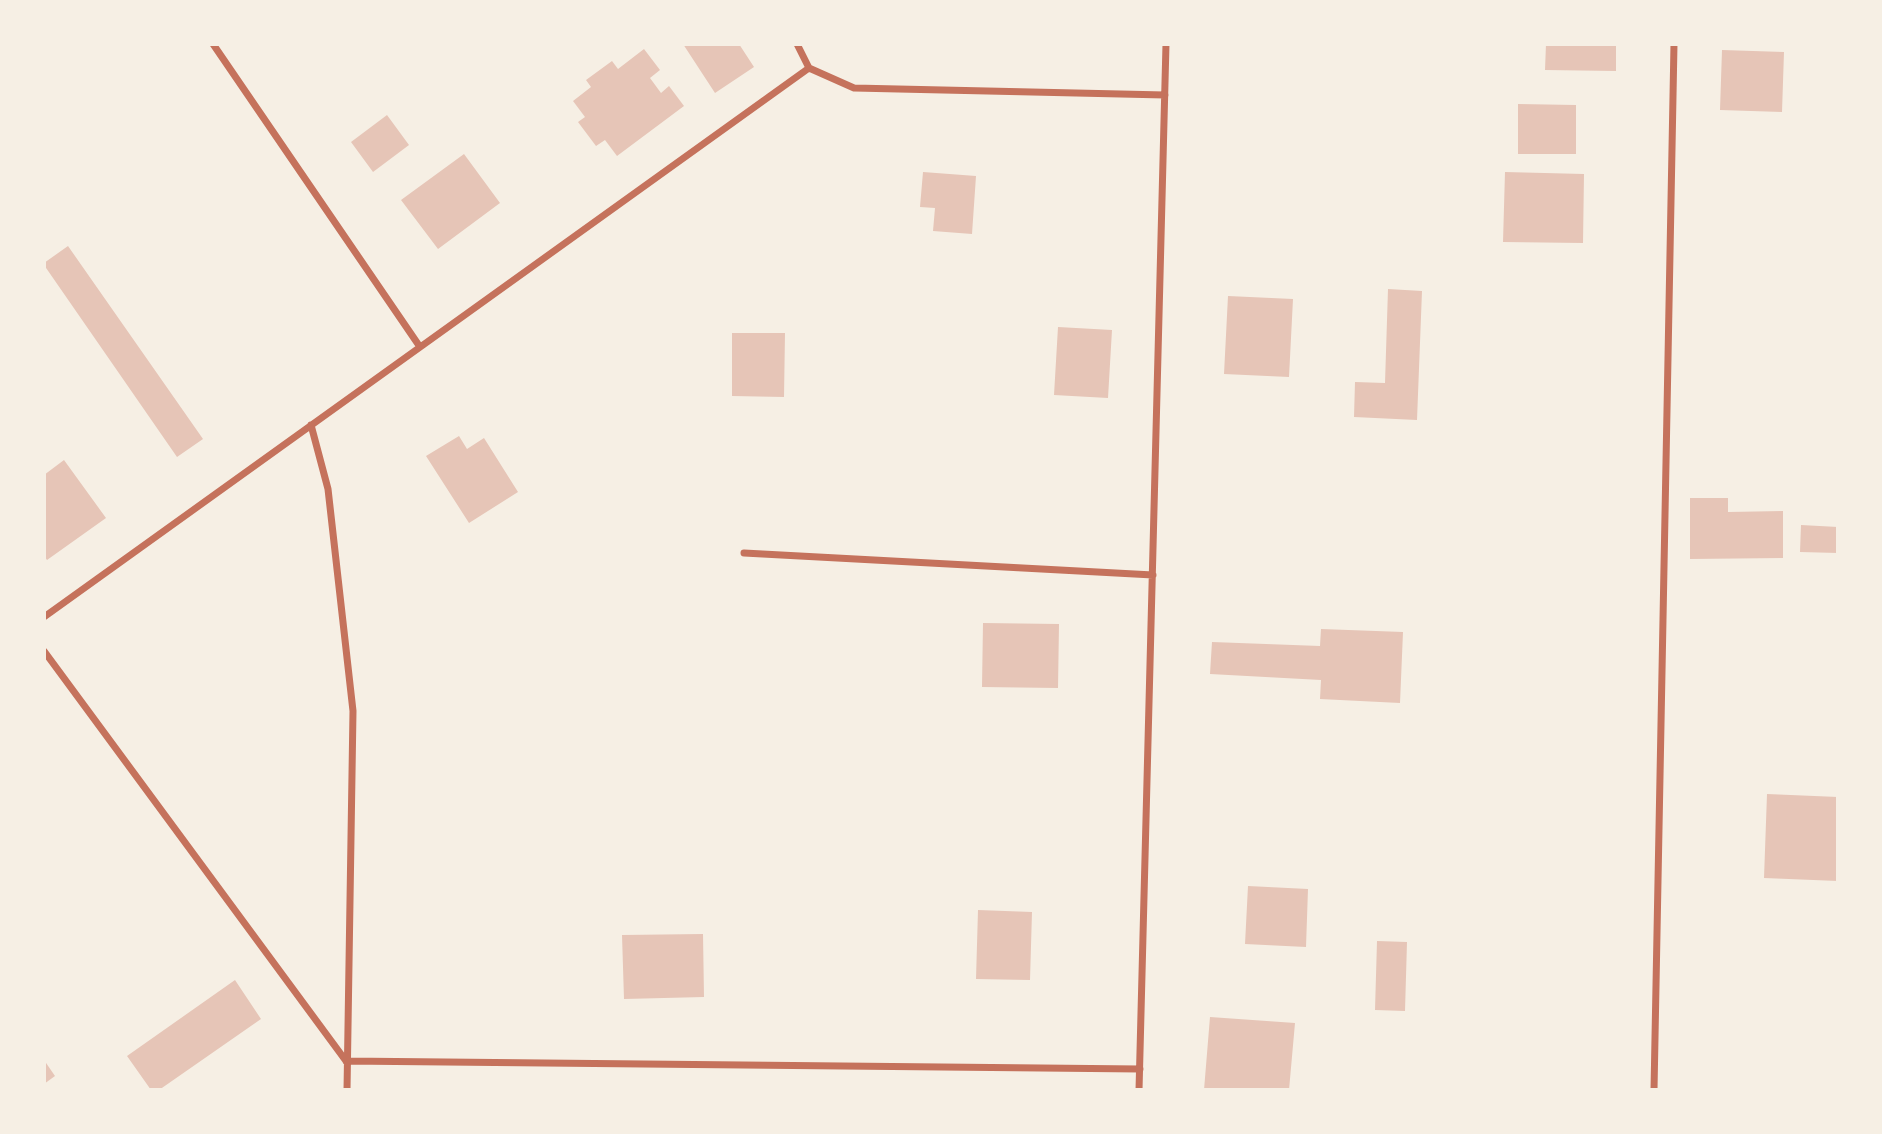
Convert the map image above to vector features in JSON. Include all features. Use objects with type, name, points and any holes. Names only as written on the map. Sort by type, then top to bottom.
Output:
[{"type":"street","points":[[214,44],[420,347]]},
{"type":"street","points":[[797,44],[809,68],[854,88],[1165,95]]},
{"type":"street","points":[[1139,1090],[1166,44]]},
{"type":"street","points":[[1654,1090],[1674,44]]},
{"type":"street","points":[[44,617],[809,68]]},
{"type":"street","points":[[311,425],[328,489],[353,711],[347,1090]]},
{"type":"street","points":[[744,553],[1153,575]]},
{"type":"street","points":[[44,651],[346,1061]]},
{"type":"street","points":[[346,1061],[1140,1069]]},
{"type":"building","points":[[683,44],[739,44],[754,67],[715,93]]},
{"type":"building","points":[[1546,44],[1616,44],[1616,71],[1545,70]]},
{"type":"building","points":[[644,49],[660,70],[650,78],[661,93],[669,86],[684,106],[617,156],[605,140],[596,146],[578,122],[585,117],[573,101],[591,87],[586,80],[612,61],[618,69]]},
{"type":"building","points":[[1722,50],[1784,52],[1782,112],[1720,110]]},
{"type":"building","points":[[1518,104],[1576,105],[1576,154],[1518,154]]},
{"type":"building","points":[[387,115],[409,145],[373,172],[351,142]]},
{"type":"building","points":[[464,154],[500,203],[438,249],[401,200]]},
{"type":"building","points":[[923,172],[976,176],[972,234],[933,231],[935,208],[920,207]]},
{"type":"building","points":[[1505,172],[1584,174],[1583,243],[1503,242]]},
{"type":"building","points":[[68,246],[203,439],[177,457],[44,265]]},
{"type":"building","points":[[1388,289],[1422,291],[1417,420],[1354,417],[1355,382],[1385,383]]},
{"type":"building","points":[[1228,296],[1293,299],[1289,377],[1224,374]]},
{"type":"building","points":[[1058,327],[1112,330],[1108,398],[1054,395]]},
{"type":"building","points":[[732,333],[785,333],[784,397],[732,396]]},
{"type":"building","points":[[459,436],[467,449],[484,438],[518,492],[469,523],[426,456]]},
{"type":"building","points":[[64,460],[106,518],[47,560],[44,556],[44,475]]},
{"type":"building","points":[[1690,498],[1728,498],[1728,512],[1783,511],[1783,558],[1690,559]]},
{"type":"building","points":[[1801,525],[1838,527],[1838,553],[1800,552]]},
{"type":"building","points":[[983,623],[1059,624],[1058,688],[982,687]]},
{"type":"building","points":[[1321,629],[1403,632],[1400,703],[1320,699],[1321,680],[1210,674],[1212,642],[1320,646]]},
{"type":"building","points":[[1767,794],[1838,797],[1838,881],[1764,878]]},
{"type":"building","points":[[1248,886],[1308,889],[1306,947],[1245,944]]},
{"type":"building","points":[[978,910],[1032,912],[1030,980],[976,979]]},
{"type":"building","points":[[703,934],[704,997],[624,999],[622,935]]},
{"type":"building","points":[[1377,941],[1407,942],[1405,1011],[1375,1010]]},
{"type":"building","points":[[235,980],[261,1019],[159,1090],[151,1090],[127,1056]]},
{"type":"building","points":[[1210,1017],[1295,1023],[1289,1090],[1204,1090]]},
{"type":"building","points":[[44,1060],[55,1076],[44,1084]]}]
